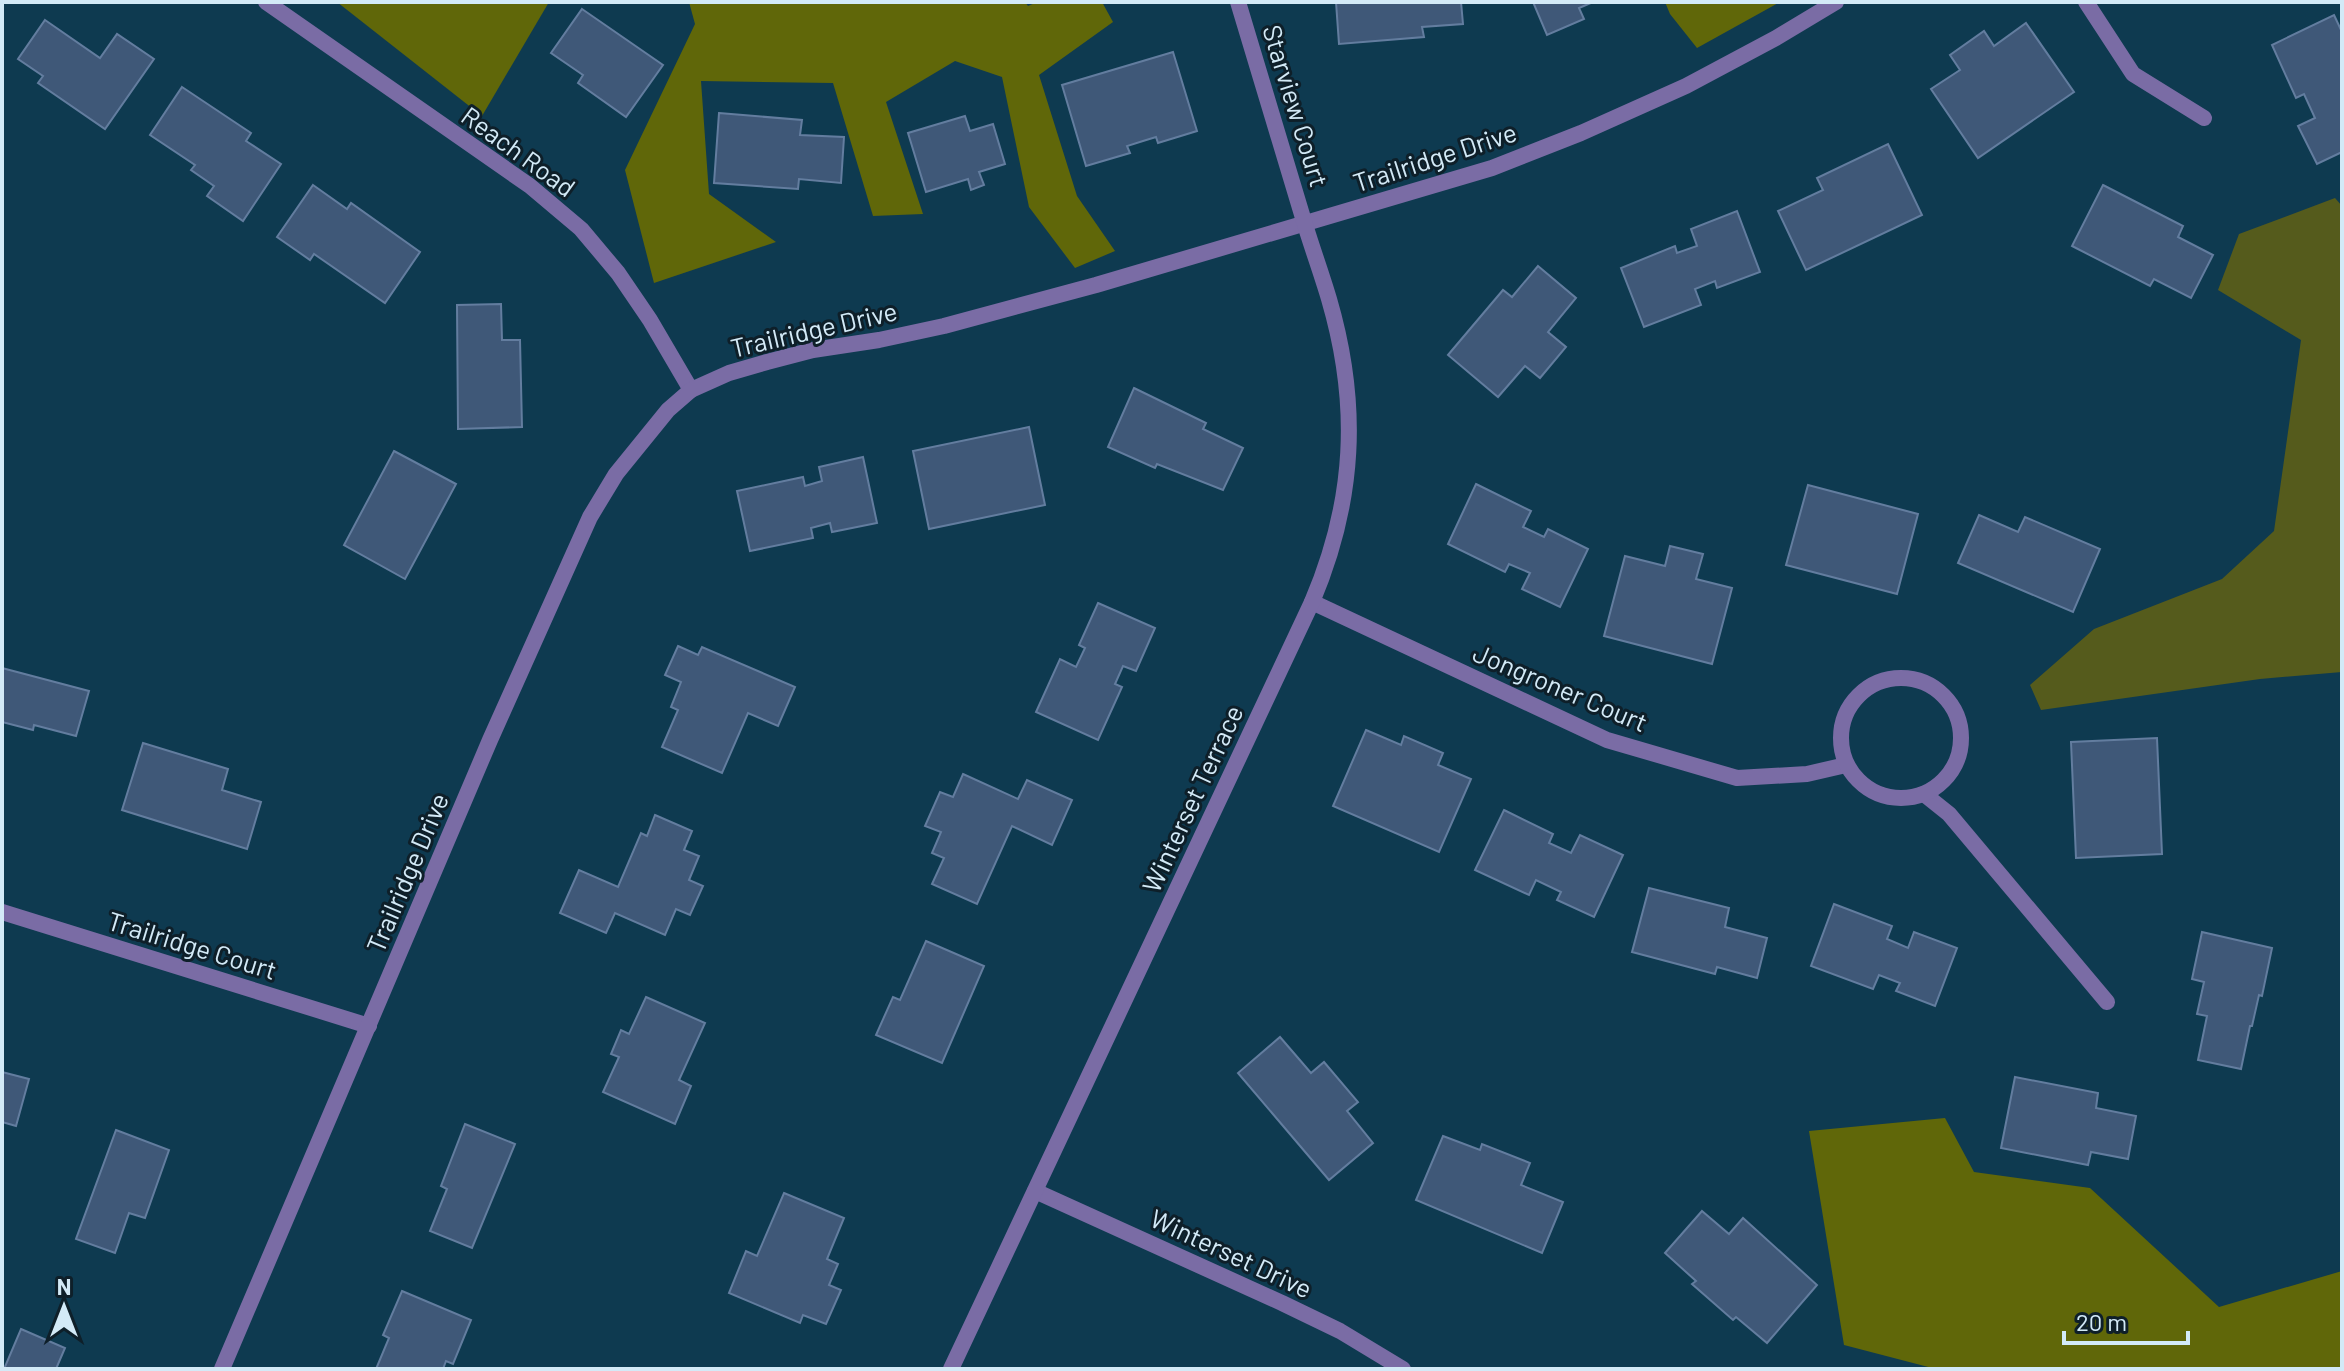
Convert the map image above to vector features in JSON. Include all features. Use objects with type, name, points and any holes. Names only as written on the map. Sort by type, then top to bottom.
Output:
[{"type":"street","name":"Reach Road","points":[[266,2],[530,186],[581,229],[618,273],[691,390]]},
{"type":"street","name":"Starview Court","points":[[1238,2],[1305,224]]},
{"type":"street","name":"Trailridge Drive","points":[[222,1369],[490,740],[590,517],[616,474],[668,410],[691,390],[729,373],[813,350],[944,326],[1096,285],[1492,168],[1581,133],[1686,86],[1836,2]]},
{"type":"street","points":[[2086,2],[2133,74],[2204,118]]},
{"type":"street","name":"Winterset Terrace","points":[[951,1369],[1331,559],[1348,477],[1350,435],[1345,375],[1330,302],[1305,224]]},
{"type":"street","name":"Jongroner Court","points":[[1312,602],[1607,740],[1737,778],[1807,774],[1846,765]]},
{"type":"street","points":[[1911,677],[1932,686],[1949,700],[1960,719],[1962,742],[1956,764],[1943,782],[1924,794],[1902,799],[1879,795],[1860,783],[1846,765],[1840,743],[1843,721],[1852,701],[1869,686],[1889,678],[1911,677]]},
{"type":"street","points":[[1924,794],[1949,814],[2107,1002]]},
{"type":"street","name":"Trailridge Court","points":[[2,912],[369,1026]]},
{"type":"street","name":"Winterset Drive","points":[[1035,1191],[1294,1308],[1403,1369]]},
{"type":"green space","points":[[337,2],[549,2],[482,116]]},
{"type":"green space","points":[[689,2],[1025,2],[1028,6],[1037,2],[1102,2],[1113,22],[1039,75],[1077,196],[1115,251],[1075,268],[1029,207],[1002,77],[955,61],[886,102],[923,214],[873,216],[833,83],[701,81],[709,194],[776,242],[654,283],[625,170],[695,24]]},
{"type":"green space","points":[[1665,2],[1780,2],[1697,48],[1670,14]]},
{"type":"green space","points":[[2335,198],[2342,206],[2342,672],[2260,679],[2041,710],[2030,685],[2094,629],[2222,579],[2274,531],[2301,340],[2218,290],[2239,234]]},
{"type":"green space","points":[[1945,1118],[1974,1172],[2090,1188],[2219,1307],[2342,1271],[2342,1369],[1936,1369],[1844,1345],[1809,1131]]},
{"type":"building","points":[[1336,2],[1461,2],[1463,24],[1422,27],[1424,37],[1339,44]]},
{"type":"building","points":[[1533,2],[1593,2],[1579,8],[1584,19],[1547,35]]},
{"type":"building","points":[[582,9],[663,65],[626,117],[578,83],[583,75],[551,53]]},
{"type":"building","points":[[2334,15],[2342,32],[2342,152],[2317,164],[2298,126],[2315,118],[2304,94],[2296,98],[2272,45]]},
{"type":"building","points":[[45,20],[100,58],[117,34],[154,59],[105,129],[38,83],[43,76],[18,59]]},
{"type":"building","points":[[2026,23],[2074,92],[1978,158],[1931,89],[1960,70],[1950,55],[1984,31],[1994,46]]},
{"type":"building","points":[[1173,52],[1197,131],[1158,143],[1156,137],[1127,146],[1130,153],[1086,166],[1062,85]]},
{"type":"building","points":[[182,87],[251,133],[246,141],[281,164],[243,221],[207,196],[214,186],[191,170],[195,165],[150,135]]},
{"type":"building","points":[[719,113],[802,120],[800,135],[844,137],[841,183],[799,179],[798,189],[714,183]]},
{"type":"building","points":[[965,116],[970,131],[993,124],[1005,164],[979,172],[984,185],[971,190],[968,179],[926,192],[908,133]]},
{"type":"building","points":[[1888,144],[1922,215],[1806,270],[1778,211],[1823,190],[1817,178]]},
{"type":"building","points":[[313,185],[347,209],[351,203],[420,252],[385,303],[314,254],[310,260],[277,237]]},
{"type":"building","points":[[2103,185],[2183,226],[2178,237],[2213,255],[2191,298],[2154,279],[2150,286],[2072,246]]},
{"type":"building","points":[[1737,211],[1760,272],[1717,288],[1715,281],[1695,289],[1701,305],[1644,327],[1621,268],[1675,246],[1677,253],[1697,246],[1691,229]]},
{"type":"building","points":[[1538,266],[1576,298],[1548,332],[1566,347],[1540,378],[1525,366],[1498,397],[1448,355],[1503,290],[1512,297]]},
{"type":"building","points":[[501,304],[502,340],[520,340],[522,427],[458,429],[457,305]]},
{"type":"building","points":[[1134,388],[1206,423],[1203,429],[1243,448],[1223,490],[1157,464],[1155,468],[1108,447]]},
{"type":"building","points":[[1029,427],[1045,505],[929,529],[913,451]]},
{"type":"building","points":[[394,451],[456,484],[405,579],[344,545]]},
{"type":"building","points":[[863,457],[877,523],[832,532],[830,523],[811,528],[813,538],[750,551],[737,491],[803,477],[805,486],[822,481],[819,467]]},
{"type":"building","points":[[1476,484],[1531,511],[1523,527],[1544,537],[1548,529],[1588,549],[1560,607],[1522,589],[1530,573],[1509,564],[1505,572],[1448,544]]},
{"type":"building","points":[[1808,485],[1918,514],[1897,594],[1786,565]]},
{"type":"building","points":[[1979,515],[2018,532],[2025,517],[2100,549],[2073,612],[1958,563]]},
{"type":"building","points":[[1670,546],[1703,554],[1696,579],[1732,588],[1712,664],[1604,636],[1625,556],[1665,566]]},
{"type":"building","points":[[1098,603],[1155,628],[1136,671],[1123,666],[1115,684],[1122,687],[1098,740],[1036,712],[1060,659],[1076,667],[1085,648],[1079,645]]},
{"type":"building","points":[[678,646],[698,655],[702,647],[795,687],[778,726],[748,713],[722,773],[662,747],[678,710],[671,707],[681,682],[665,675]]},
{"type":"building","points":[[2,668],[89,691],[76,736],[34,725],[33,730],[2,722]]},
{"type":"building","points":[[1366,730],[1401,745],[1404,736],[1443,753],[1438,765],[1471,779],[1439,852],[1333,806]]},
{"type":"building","points":[[2157,738],[2162,854],[2076,858],[2071,742]]},
{"type":"building","points":[[143,743],[228,769],[222,790],[261,802],[247,849],[122,810]]},
{"type":"building","points":[[963,774],[1018,799],[1027,780],[1072,800],[1052,845],[1012,826],[977,904],[932,884],[944,858],[932,853],[941,832],[925,826],[940,792],[953,797]]},
{"type":"building","points":[[1504,810],[1553,834],[1549,843],[1571,853],[1580,835],[1623,855],[1594,917],[1557,900],[1561,892],[1536,880],[1529,895],[1475,870]]},
{"type":"building","points":[[655,815],[692,831],[684,850],[699,856],[689,880],[703,886],[690,915],[676,909],[665,935],[615,913],[606,933],[560,913],[579,870],[618,887],[641,833],[647,836]]},
{"type":"building","points":[[1649,888],[1729,908],[1725,927],[1767,938],[1757,978],[1717,967],[1715,974],[1632,952]]},
{"type":"building","points":[[1834,904],[1892,926],[1887,939],[1908,948],[1914,932],[1957,948],[1935,1006],[1896,991],[1900,983],[1879,975],[1873,989],[1811,966]]},
{"type":"building","points":[[2202,932],[2272,948],[2241,1069],[2198,1060],[2207,1016],[2197,1014],[2204,982],[2192,979]]},
{"type":"building","points":[[926,941],[984,966],[942,1063],[876,1035],[893,997],[900,1000]]},
{"type":"building","points":[[646,997],[705,1023],[679,1080],[691,1086],[675,1124],[603,1092],[619,1057],[611,1054],[621,1030],[629,1034]]},
{"type":"building","points":[[1280,1037],[1311,1073],[1324,1062],[1358,1102],[1347,1111],[1373,1143],[1329,1180],[1238,1073]]},
{"type":"building","points":[[2,1072],[29,1079],[16,1126],[2,1122]]},
{"type":"building","points":[[2015,1077],[2098,1093],[2096,1108],[2136,1116],[2128,1159],[2091,1152],[2088,1165],[2001,1148]]},
{"type":"building","points":[[465,1124],[515,1144],[472,1248],[430,1231],[447,1189],[441,1186]]},
{"type":"building","points":[[116,1130],[169,1150],[145,1218],[129,1213],[115,1253],[76,1239]]},
{"type":"building","points":[[1443,1136],[1480,1150],[1482,1144],[1530,1163],[1521,1185],[1563,1202],[1542,1253],[1416,1200]]},
{"type":"building","points":[[784,1193],[844,1218],[827,1259],[838,1264],[829,1285],[841,1290],[826,1324],[803,1315],[800,1323],[729,1293],[746,1251],[757,1256]]},
{"type":"building","points":[[1702,1211],[1729,1234],[1743,1218],[1817,1285],[1767,1343],[1736,1317],[1733,1320],[1692,1284],[1696,1281],[1665,1253]]},
{"type":"building","points":[[402,1291],[471,1320],[453,1364],[446,1361],[443,1369],[376,1369],[389,1338],[383,1335]]},
{"type":"building","points":[[21,1329],[65,1348],[56,1369],[4,1369]]}]
